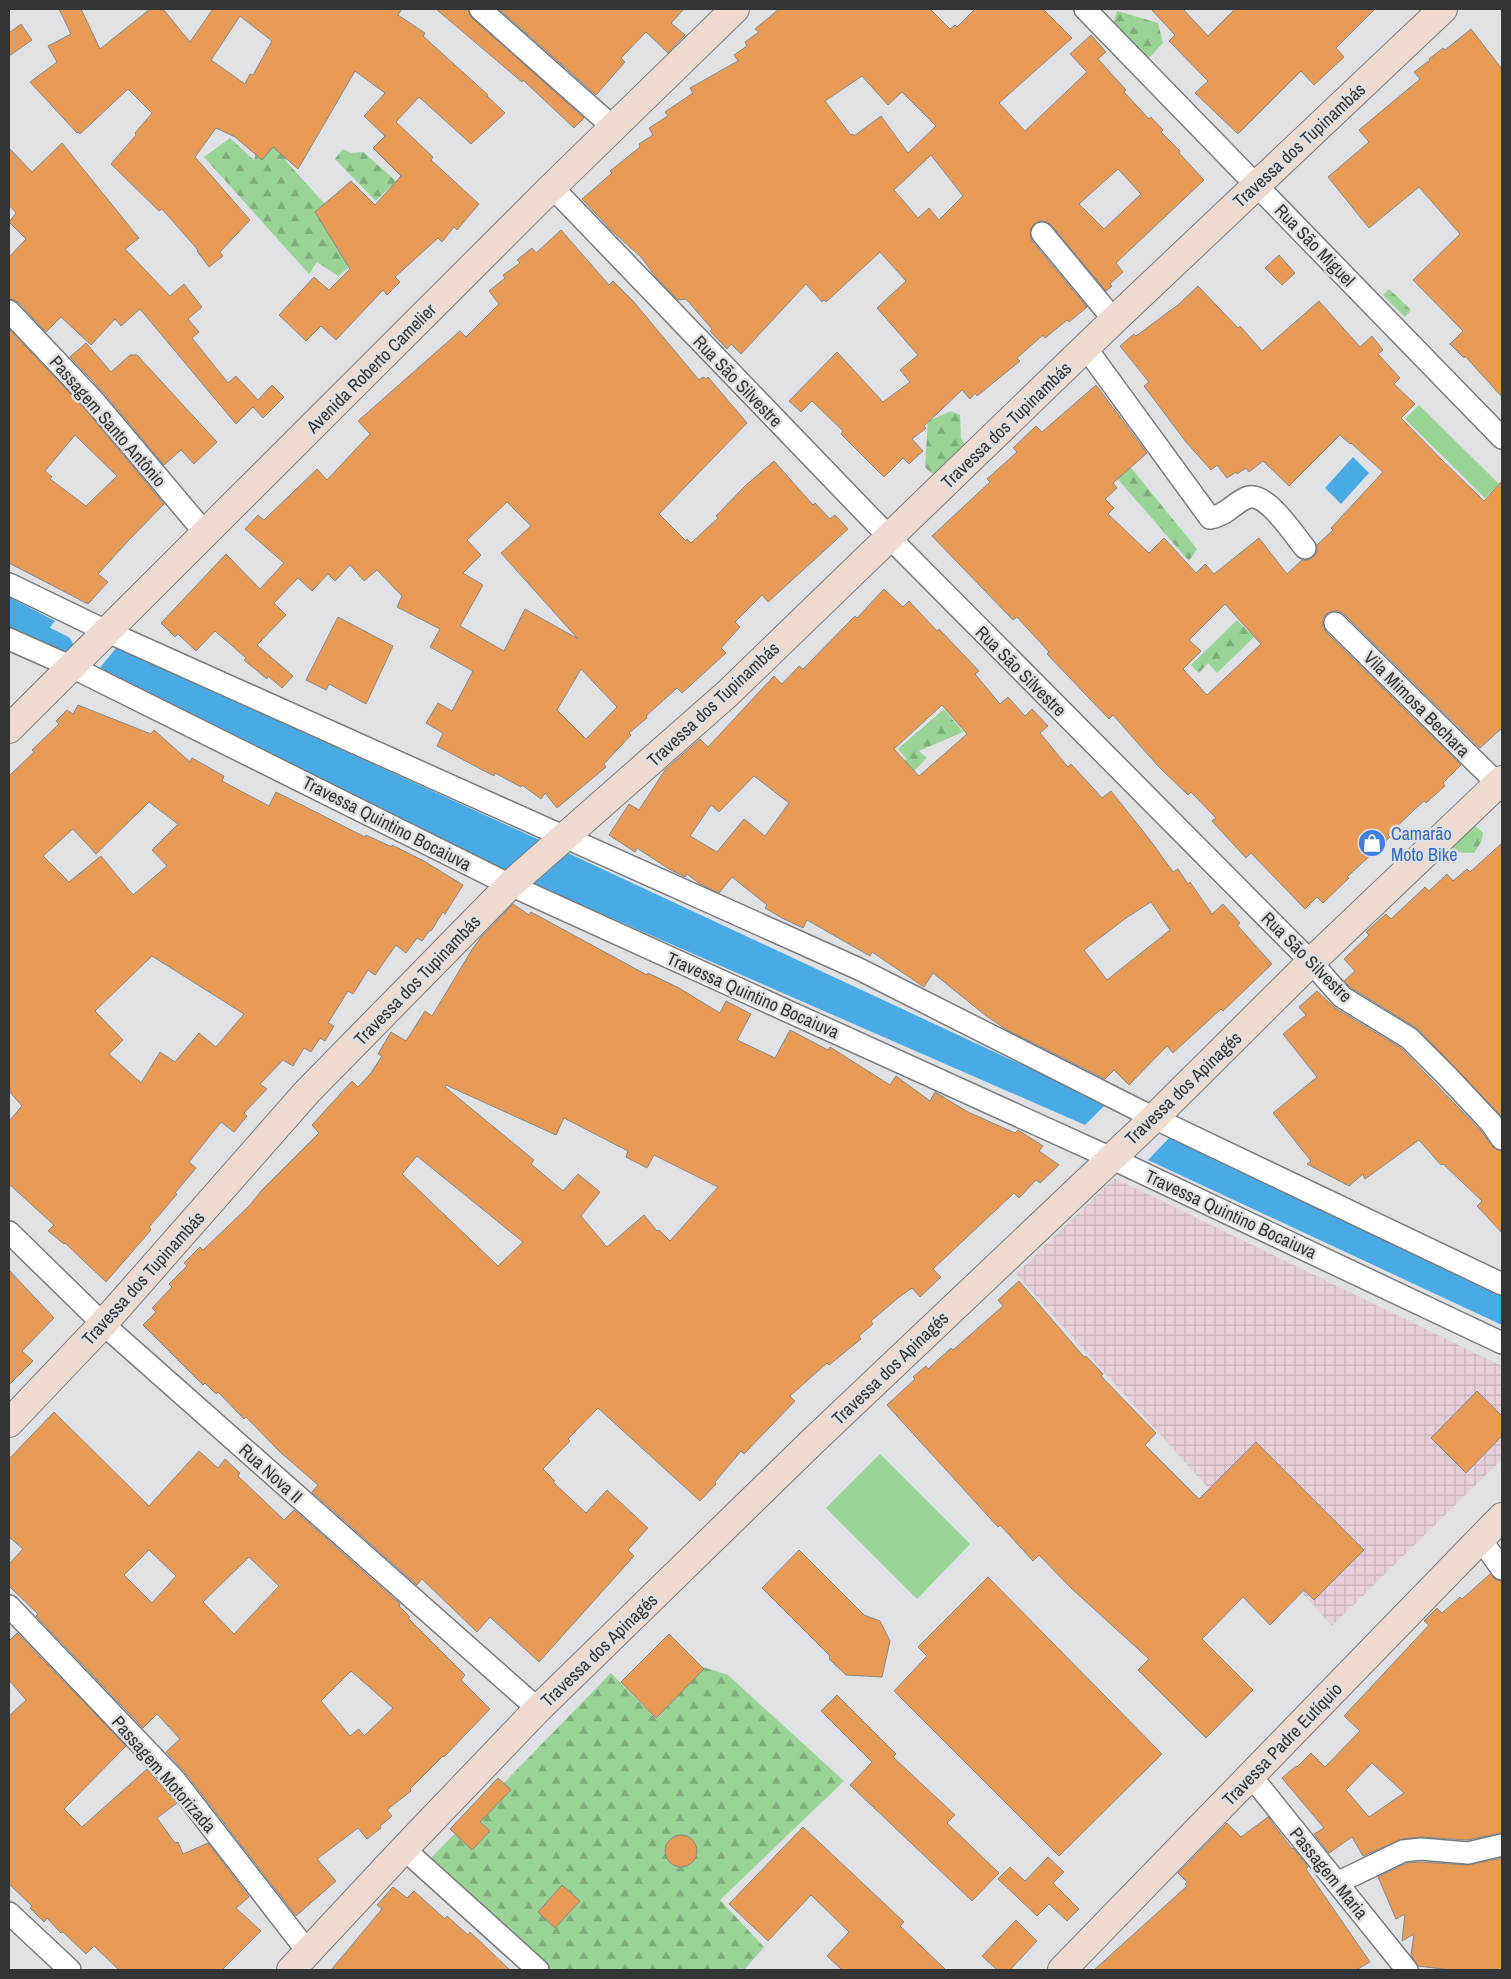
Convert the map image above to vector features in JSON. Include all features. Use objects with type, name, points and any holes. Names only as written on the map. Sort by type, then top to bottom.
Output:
[{"type":"street","points":[[480,9],[614,128]]},
{"type":"street","name":"Avenida Roberto Camelier","points":[[9,729],[552,187],[735,9]]},
{"type":"street","name":"Rua São Miguel","points":[[1085,9],[1502,438]]},
{"type":"street","name":"Travessa dos Tupinambás","points":[[9,1424],[103,1324],[307,1092],[510,885],[727,694],[1114,320],[1443,9]]},
{"type":"street","name":"Rua São Silvestre","points":[[552,187],[888,537],[1311,962],[1342,997],[1409,1038],[1491,1123],[1502,1139]]},
{"type":"street","points":[[1042,233],[1114,320]]},
{"type":"street","name":"Passagem Santo Antônio","points":[[9,311],[94,402],[205,532]]},
{"type":"street","points":[[1086,348],[1210,518],[1219,517],[1248,497],[1257,497],[1267,501],[1305,548]]},
{"type":"street","points":[[9,584],[108,632],[859,969],[1154,1118],[1502,1284]]},
{"type":"street","name":"Vila Mimosa Bechara","points":[[1336,623],[1500,782]]},
{"type":"street","name":"Travessa Quintino Bocaiuva","points":[[9,639],[72,667],[510,885],[1111,1158],[1502,1344]]},
{"type":"street","name":"Travessa dos Apinagés","points":[[300,1961],[538,1709],[812,1442],[1154,1118],[1311,962],[1500,782]]},
{"type":"street","name":"Rua Nova II","points":[[9,1232],[103,1324],[538,1709]]},
{"type":"street","name":"Travessa Padre Eutíquio","points":[[1062,1970],[1502,1517]]},
{"type":"street","points":[[1481,1540],[1502,1570]]},
{"type":"street","name":"Passagem Motorizada","points":[[9,1606],[174,1779],[300,1961]]},
{"type":"street","name":"Passagem Maria","points":[[1251,1776],[1407,1970]]},
{"type":"street","points":[[1337,1883],[1403,1851],[1421,1849],[1468,1853],[1502,1844]]},
{"type":"street","points":[[404,1849],[538,1970]]},
{"type":"street","points":[[9,1913],[70,1970]]},
{"type":"shaded area","points":[[1114,1178],[1502,1366],[1502,1459],[1332,1626],[1016,1274]]},
{"type":"green space","points":[[1117,11],[1158,23],[1163,43],[1149,58],[1113,24]]},
{"type":"green space","points":[[261,136],[299,149],[285,160],[350,232],[336,249],[355,262],[338,276],[317,262],[309,274],[204,157],[230,138],[254,160]]},
{"type":"green space","points":[[343,149],[351,153],[363,152],[396,181],[376,201],[335,159]]},
{"type":"green space","points":[[1389,289],[1411,310],[1405,317],[1383,295]]},
{"type":"green space","points":[[1419,405],[1499,484],[1485,498],[1405,419]]},
{"type":"green space","points":[[951,411],[960,415],[961,438],[967,449],[937,478],[925,467],[928,421]]},
{"type":"green space","points":[[1063,416],[1119,453],[1197,549],[1189,561]]},
{"type":"green space","points":[[1237,620],[1254,637],[1217,673],[1208,663],[1199,673],[1191,665]]},
{"type":"green space","points":[[944,709],[963,732],[919,751],[927,758],[914,771],[894,771],[907,759],[898,749]]},
{"type":"green space","points":[[1471,822],[1483,833],[1481,842],[1474,853],[1452,852],[1447,840]]},
{"type":"green space","points":[[880,1454],[970,1544],[917,1599],[826,1508]]},
{"type":"green space","points":[[703,1667],[728,1675],[844,1781],[720,1900],[764,1947],[744,1970],[550,1970],[426,1863],[611,1673],[656,1719]]},
{"type":"water","points":[[1353,457],[1369,473],[1341,504],[1325,488]]},
{"type":"water","points":[[9,597],[55,621],[37,644],[9,630]]},
{"type":"water","points":[[117,647],[568,853],[1106,1104],[1085,1125],[531,883],[98,670]]},
{"type":"water","points":[[1172,1135],[1502,1293],[1502,1325],[1148,1160]]},
{"type":"building","points":[[59,9],[81,9],[100,49],[150,9],[163,9],[190,42],[213,9],[402,9],[398,15],[425,33],[423,36],[505,113],[471,144],[419,97],[396,122],[433,157],[431,160],[479,204],[457,230],[454,227],[442,242],[438,238],[395,277],[400,282],[387,295],[383,290],[336,340],[321,326],[306,341],[279,315],[314,277],[329,290],[350,269],[315,212],[351,181],[375,205],[401,176],[373,148],[385,136],[364,116],[385,93],[355,71],[298,169],[273,147],[262,160],[235,137],[216,128],[195,157],[250,220],[220,252],[223,256],[209,267],[198,250],[162,209],[159,211],[111,164],[152,113],[128,89],[80,134],[30,82],[57,62],[48,46],[71,34]],"holes":[[[240,16],[272,41],[253,75],[250,74],[245,84],[211,60]]]},
{"type":"building","points":[[436,9],[468,9],[472,18],[584,118],[574,128],[523,80],[522,82]]},
{"type":"building","points":[[499,9],[684,9],[671,23],[685,35],[668,53],[646,32],[621,58],[625,62],[596,95]]},
{"type":"building","points":[[779,9],[930,9],[950,29],[955,25],[957,27],[975,9],[1043,9],[1072,38],[999,103],[1025,131],[1087,72],[1070,54],[1091,35],[1106,52],[1098,59],[1126,90],[1124,92],[1149,119],[1151,117],[1163,130],[1161,132],[1204,180],[1116,263],[1123,272],[1110,284],[1112,286],[1106,291],[1051,225],[1040,221],[1034,224],[1030,235],[1032,241],[1087,307],[1045,338],[1043,335],[1017,358],[1020,361],[977,396],[975,393],[970,399],[962,390],[924,426],[926,428],[912,439],[923,451],[909,464],[903,458],[884,477],[841,434],[843,431],[812,401],[801,412],[789,401],[837,352],[883,402],[910,382],[900,370],[918,355],[877,308],[906,281],[880,252],[826,302],[824,300],[822,302],[806,284],[741,354],[731,344],[727,349],[710,331],[712,329],[686,299],[678,300],[655,276],[641,257],[612,231],[582,199],[612,173],[610,171],[640,147],[639,144],[653,135],[649,128],[668,116],[665,112],[693,93],[690,88],[738,61],[734,55],[747,46],[745,42],[759,32],[755,29]],"holes":[[[862,76],[888,105],[902,92],[936,126],[908,153],[881,116],[854,136],[853,134],[851,135],[825,101]],[[931,155],[963,196],[939,220],[929,208],[918,218],[894,190]],[[1118,169],[1141,194],[1104,229],[1079,204]]]},
{"type":"building","points":[[1151,9],[1183,9],[1208,36],[1235,9],[1375,9],[1336,48],[1344,57],[1314,85],[1301,71],[1238,134],[1195,93],[1208,81],[1169,41],[1175,35]]},
{"type":"building","points":[[21,24],[32,40],[9,56],[9,33]]},
{"type":"building","points":[[1471,29],[1502,69],[1502,397],[1465,356],[1464,358],[1450,344],[1463,331],[1413,280],[1460,234],[1419,187],[1369,228],[1328,177],[1369,142],[1359,130],[1420,79],[1414,72],[1443,48],[1445,50]]},
{"type":"building","points":[[62,143],[139,238],[125,249],[170,296],[184,284],[202,307],[188,319],[199,332],[192,338],[228,383],[236,376],[258,400],[272,385],[284,397],[263,418],[253,407],[236,424],[140,309],[121,326],[115,319],[91,345],[61,317],[46,332],[18,302],[9,299],[9,257],[26,239],[9,222],[16,213],[9,205],[9,148],[32,172]]},
{"type":"building","points":[[561,230],[609,285],[613,281],[633,301],[699,380],[703,377],[706,379],[708,377],[747,423],[659,514],[686,541],[687,539],[691,543],[718,518],[716,516],[746,485],[774,461],[813,505],[815,503],[830,519],[835,515],[848,529],[768,602],[762,595],[735,622],[740,627],[721,648],[726,653],[682,693],[677,688],[646,716],[647,718],[629,733],[631,735],[604,764],[606,767],[557,808],[545,793],[541,799],[522,785],[521,787],[495,773],[494,776],[437,746],[443,733],[426,723],[438,703],[452,711],[473,671],[430,647],[440,629],[397,607],[402,596],[377,570],[364,581],[350,565],[335,581],[328,574],[312,591],[298,578],[274,603],[286,615],[257,645],[293,676],[282,688],[268,676],[267,679],[244,660],[246,658],[215,631],[196,651],[178,634],[175,637],[161,623],[226,554],[260,589],[284,563],[245,529],[258,515],[264,520],[317,469],[327,480],[370,434],[358,421],[460,331],[466,337],[499,304],[489,291],[505,278],[503,275],[520,263],[517,260],[532,248],[536,253]],"holes":[[[507,502],[531,526],[501,553],[578,639],[525,609],[504,651],[460,626],[483,585],[463,573],[481,555],[467,540]],[[581,669],[617,707],[586,739],[557,710]]]},
{"type":"building","points":[[1279,255],[1295,273],[1282,285],[1265,268]]},
{"type":"building","points":[[1198,286],[1238,328],[1240,326],[1262,351],[1319,301],[1360,347],[1372,336],[1383,350],[1378,354],[1400,378],[1394,384],[1415,404],[1401,418],[1442,460],[1484,501],[1502,481],[1502,728],[1480,748],[1344,614],[1339,611],[1332,611],[1326,614],[1323,619],[1323,626],[1326,632],[1461,765],[1443,783],[1445,786],[1426,803],[1424,801],[1414,810],[1388,835],[1390,837],[1347,877],[1349,878],[1323,903],[1317,897],[1305,909],[1251,853],[1246,858],[1212,821],[1216,818],[1191,792],[1188,795],[1158,766],[1113,715],[1109,719],[1047,654],[1049,652],[1017,617],[1013,620],[932,536],[990,482],[987,479],[1017,452],[1013,448],[1036,426],[1042,432],[1096,385],[1147,453],[1113,483],[1117,488],[1105,499],[1114,508],[1108,514],[1149,553],[1164,538],[1196,573],[1205,564],[1214,574],[1259,538],[1287,574],[1302,560],[1313,557],[1317,552],[1317,545],[1333,530],[1331,528],[1383,472],[1340,435],[1289,486],[1263,461],[1249,472],[1246,468],[1227,478],[1217,465],[1211,470],[1186,442],[1144,386],[1149,382],[1120,346],[1134,334],[1136,336],[1179,304]],"holes":[[[1225,604],[1261,644],[1207,695],[1183,669],[1201,651],[1189,640]]]},
{"type":"building","points":[[9,329],[85,409],[164,504],[98,574],[108,582],[88,604],[9,563]],"holes":[[[75,435],[117,476],[86,506],[50,479],[52,477],[45,471]]]},
{"type":"building","points":[[86,343],[111,372],[130,355],[137,355],[217,442],[194,464],[181,450],[164,465],[104,393],[70,357]]},
{"type":"building","points":[[884,589],[903,607],[909,601],[979,671],[975,674],[1000,704],[1008,697],[1025,716],[1032,709],[1048,726],[1040,733],[1068,767],[1071,764],[1102,798],[1111,791],[1173,872],[1178,869],[1188,884],[1190,882],[1212,914],[1223,904],[1240,923],[1237,925],[1272,964],[1223,1011],[1221,1009],[1173,1053],[1167,1046],[1129,1085],[1114,1070],[1105,1079],[1007,1030],[985,1015],[933,973],[924,987],[872,952],[870,956],[807,920],[803,928],[782,918],[765,908],[767,905],[732,877],[719,893],[700,884],[687,874],[685,877],[669,869],[637,848],[635,852],[609,835],[629,804],[639,810],[665,770],[700,739],[708,747],[774,676],[782,684],[799,666],[803,669],[855,616],[857,618]],"holes":[[[942,705],[967,734],[919,776],[894,749]],[[754,776],[789,803],[765,836],[744,819],[717,852],[690,836],[711,805],[719,812]],[[1151,902],[1170,930],[1107,980],[1084,950],[1126,918]]]},
{"type":"building","points":[[338,617],[393,646],[366,704],[329,684],[326,690],[306,680]]},
{"type":"building","points":[[78,705],[151,734],[154,730],[190,762],[192,758],[224,776],[222,781],[269,806],[276,792],[365,837],[366,835],[392,847],[392,845],[424,861],[463,885],[445,914],[443,912],[422,941],[417,938],[406,953],[396,945],[375,975],[368,970],[353,994],[348,991],[328,1023],[334,1026],[325,1041],[320,1038],[311,1052],[304,1048],[293,1066],[283,1060],[260,1084],[267,1089],[244,1113],[247,1116],[234,1132],[221,1122],[189,1162],[196,1168],[149,1227],[151,1230],[106,1282],[65,1243],[48,1231],[54,1225],[9,1184],[9,1121],[22,1106],[9,1091],[9,776],[59,724],[56,721],[67,710],[73,714]],"holes":[[[149,802],[178,824],[152,850],[167,866],[133,895],[101,856],[69,882],[43,856],[73,829],[96,854]],[[152,956],[244,1014],[216,1047],[199,1033],[175,1062],[160,1052],[141,1083],[109,1054],[123,1040],[95,1011]]]},
{"type":"building","points":[[1502,843],[1502,1117],[1418,1029],[1350,987],[1344,981],[1355,971],[1344,959],[1369,935],[1366,932],[1386,914],[1391,919],[1425,887],[1429,891],[1447,874],[1453,881],[1467,869],[1470,872]]},
{"type":"building","points":[[513,904],[529,915],[531,912],[647,975],[648,973],[679,988],[720,1013],[726,1001],[751,1014],[737,1040],[775,1058],[790,1030],[828,1050],[830,1047],[890,1085],[896,1076],[930,1101],[935,1092],[968,1112],[1015,1133],[1018,1130],[1043,1146],[1039,1151],[1059,1165],[1040,1183],[1036,1180],[1019,1198],[1014,1193],[933,1269],[941,1277],[920,1297],[912,1288],[898,1298],[871,1321],[873,1324],[859,1336],[861,1339],[829,1365],[827,1363],[790,1396],[795,1401],[744,1454],[741,1451],[715,1482],[716,1484],[700,1501],[598,1408],[568,1439],[570,1441],[543,1469],[555,1481],[553,1482],[586,1513],[607,1490],[648,1528],[628,1550],[634,1556],[539,1662],[490,1617],[477,1632],[422,1579],[417,1585],[312,1492],[318,1485],[280,1452],[246,1417],[244,1419],[218,1392],[216,1394],[205,1383],[203,1385],[143,1325],[156,1312],[152,1308],[172,1287],[169,1284],[187,1266],[184,1263],[200,1247],[203,1250],[249,1206],[262,1190],[319,1133],[312,1125],[352,1081],[358,1087],[371,1073],[382,1056],[378,1054],[391,1032],[406,1041],[425,1011],[432,1016],[482,936]],"holes":[[[446,1085],[556,1135],[564,1118],[628,1151],[626,1157],[647,1168],[654,1155],[718,1187],[670,1241],[659,1230],[657,1231],[644,1215],[607,1247],[581,1216],[600,1192],[578,1174],[563,1191],[531,1164],[534,1160],[445,1087]],[[417,1156],[523,1242],[498,1266],[402,1174]]]},
{"type":"building","points":[[1317,991],[1335,1008],[1401,1048],[1481,1131],[1492,1146],[1502,1151],[1502,1233],[1477,1206],[1482,1201],[1443,1164],[1441,1165],[1419,1140],[1365,1179],[1363,1174],[1349,1186],[1307,1164],[1311,1161],[1273,1113],[1317,1077],[1283,1034],[1306,1015],[1299,1007]]},
{"type":"building","points":[[9,1270],[54,1318],[22,1351],[33,1361],[9,1385]]},
{"type":"building","points":[[1019,1281],[1084,1357],[1086,1356],[1103,1374],[1101,1376],[1156,1433],[1145,1445],[1199,1499],[1256,1442],[1364,1550],[1314,1600],[1304,1590],[1270,1625],[1243,1597],[1202,1639],[1253,1690],[1206,1738],[1138,1670],[1149,1659],[1071,1588],[1039,1555],[1033,1561],[1000,1525],[998,1527],[887,1405],[915,1379],[913,1377],[926,1366],[928,1369],[951,1348],[953,1350],[1003,1306],[998,1300]]},
{"type":"building","points":[[1477,1391],[1502,1416],[1502,1436],[1466,1473],[1431,1438]]},
{"type":"building","points":[[54,1412],[149,1506],[199,1451],[218,1468],[225,1459],[240,1473],[238,1476],[284,1520],[294,1510],[400,1604],[399,1606],[410,1617],[408,1618],[465,1675],[461,1680],[490,1709],[410,1789],[411,1791],[387,1810],[392,1816],[380,1826],[381,1828],[367,1839],[358,1828],[317,1859],[336,1881],[296,1916],[184,1771],[166,1752],[180,1739],[157,1714],[143,1728],[36,1616],[38,1614],[9,1586],[9,1564],[23,1549],[9,1537],[9,1459]],"holes":[[[149,1550],[176,1576],[152,1603],[124,1575]],[[249,1557],[279,1586],[234,1634],[203,1602]],[[351,1671],[393,1708],[364,1736],[359,1729],[350,1736],[321,1701]]]},
{"type":"building","points":[[799,1550],[864,1615],[880,1621],[890,1641],[882,1677],[846,1675],[830,1660],[829,1655],[762,1588]]},
{"type":"building","points":[[1490,1574],[1496,1580],[1502,1581],[1502,1833],[1467,1840],[1422,1837],[1402,1839],[1363,1856],[1352,1837],[1329,1853],[1314,1834],[1324,1828],[1282,1778],[1311,1753],[1325,1767],[1360,1731],[1344,1716],[1429,1625],[1424,1621],[1437,1608],[1442,1613],[1460,1597],[1462,1599]],"holes":[[[1372,1763],[1404,1793],[1369,1817],[1346,1790]]]},
{"type":"building","points":[[988,1577],[1162,1754],[1059,1856],[894,1691],[927,1656],[918,1647]]},
{"type":"building","points":[[17,1633],[126,1746],[64,1809],[82,1827],[147,1769],[177,1803],[157,1818],[175,1843],[178,1842],[183,1854],[208,1843],[249,1897],[236,1908],[261,1931],[222,1970],[119,1970],[94,1946],[86,1954],[63,1932],[61,1933],[47,1918],[44,1922],[30,1908],[32,1906],[9,1884],[9,1716],[26,1700],[9,1680],[9,1641]]},
{"type":"building","points":[[669,1634],[704,1669],[656,1718],[621,1682]]},
{"type":"building","points":[[837,1695],[896,1754],[893,1757],[955,1815],[947,1823],[999,1873],[972,1901],[850,1785],[872,1762],[821,1711]]},
{"type":"building","points":[[498,1778],[511,1790],[480,1822],[490,1831],[472,1850],[450,1829]]},
{"type":"building","points":[[1268,1817],[1308,1867],[1306,1869],[1370,1962],[1356,1970],[1094,1970],[1187,1886],[1185,1884],[1187,1882],[1178,1873],[1227,1823],[1241,1837]]},
{"type":"building","points":[[803,1827],[904,1922],[900,1926],[946,1970],[842,1970],[827,1956],[849,1932],[811,1895],[768,1941],[729,1904]]},
{"type":"building","points":[[681,1835],[687,1836],[692,1840],[696,1845],[696,1857],[692,1862],[687,1866],[681,1867],[675,1866],[670,1862],[666,1857],[665,1851],[666,1845],[670,1840],[675,1836]]},
{"type":"building","points":[[1048,1857],[1064,1872],[1053,1883],[1079,1909],[1067,1921],[1049,1904],[1037,1916],[998,1879],[1010,1867],[1025,1881]]},
{"type":"building","points":[[1502,1858],[1502,1970],[1451,1970],[1418,1966],[1411,1955],[1414,1934],[1402,1941],[1405,1914],[1396,1919],[1378,1877],[1407,1863],[1467,1865]]},
{"type":"building","points":[[562,1885],[580,1901],[555,1928],[538,1912]]},
{"type":"building","points":[[393,1887],[407,1898],[414,1891],[445,1919],[447,1916],[468,1935],[470,1932],[510,1970],[331,1970],[382,1909],[377,1905]]},
{"type":"building","points":[[1016,1920],[1037,1941],[1010,1970],[997,1970],[982,1956]]},
{"type":"waterway","points":[[9,619],[62,646]]},
{"type":"place","name":"Camarão Moto Bike","points":[[1372,843]]}]
